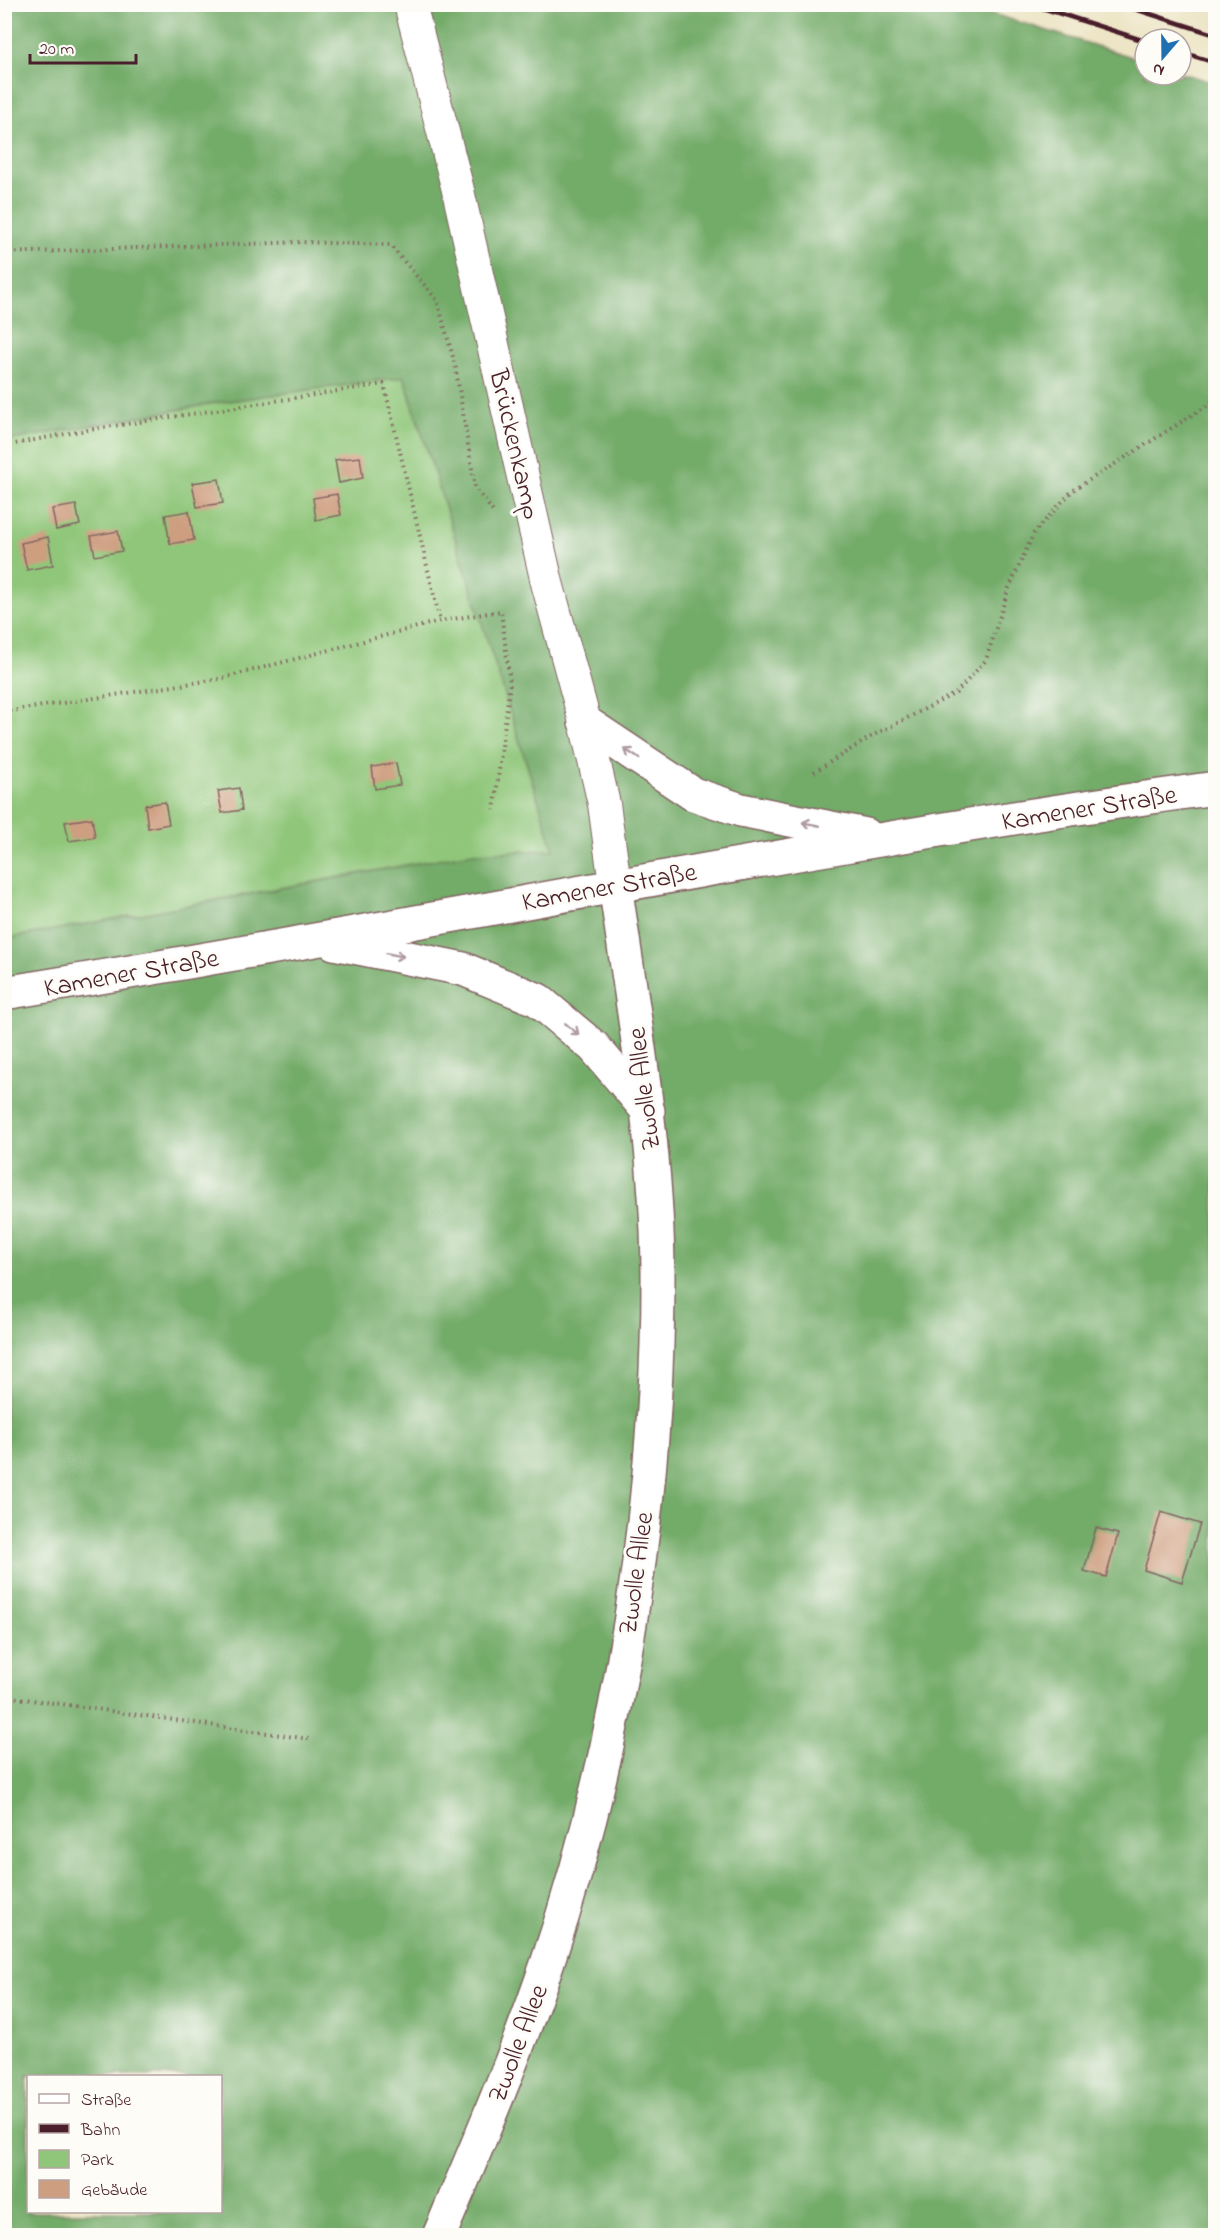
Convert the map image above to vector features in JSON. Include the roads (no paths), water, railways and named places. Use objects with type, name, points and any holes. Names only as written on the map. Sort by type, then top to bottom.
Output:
[{"type":"main road","points":[[585,722],[693,794],[741,810],[889,839]]},
{"type":"main road","name":"Kamener Straße","points":[[4,993],[317,940],[615,884],[1215,788]]},
{"type":"main road","name":"Zwolle Allee","points":[[439,2235],[496,2101],[548,1962],[594,1801],[632,1614],[651,1454],[656,1372],[658,1268],[648,1111],[615,884]]},
{"type":"main road","points":[[317,940],[463,969],[538,1000],[594,1047],[648,1111]]},
{"type":"street","name":"Brückenkamp","points":[[410,4],[457,186],[547,583],[585,722],[604,804],[615,884]]},
{"type":"railway","points":[[1030,4],[1133,37]]},
{"type":"railway","points":[[1119,4],[1216,35]]},
{"type":"railway","points":[[1193,56],[1216,63]]}]
